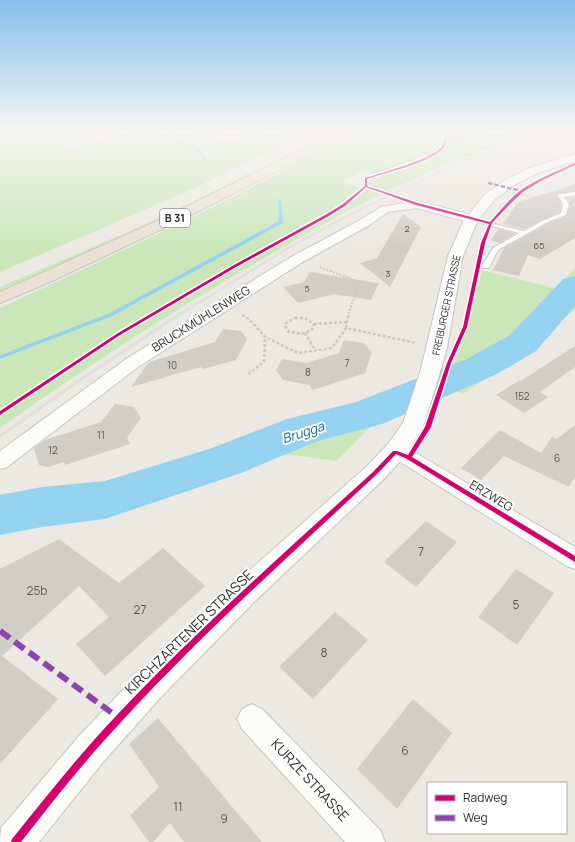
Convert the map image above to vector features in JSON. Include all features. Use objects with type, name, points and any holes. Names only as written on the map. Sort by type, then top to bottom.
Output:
[{"type":"highway","name":"B 31","points":[[130,225],[246,170]]},
{"type":"highway","name":"B 31","points":[[0,298],[81,262],[220,196],[270,170]]},
{"type":"street","name":"FREIBURGER STRASSE","points":[[422,396],[438,348],[452,272],[462,240],[471,219],[480,206],[491,196],[514,180],[535,170]]},
{"type":"street","points":[[417,204],[471,219]]},
{"type":"street","name":"BRUCKMÜHLENWEG","points":[[0,462],[132,363],[296,260],[364,223],[385,209],[417,204]]},
{"type":"street","name":"KIRCHZARTENER STRASSE","points":[[15,842],[78,763],[119,718],[234,603],[375,473],[395,452],[408,434],[422,396]]},
{"type":"street","name":"ERZWEG","points":[[395,452],[409,458],[575,559]]},
{"type":"street","name":"KURZE STRASSE","points":[[252,719],[368,842]]},
{"type":"lane","points":[[390,170],[366,179],[366,186],[417,204]]},
{"type":"lane","points":[[486,266],[495,249],[544,222],[564,214],[566,204],[560,195],[575,194]]},
{"type":"lane","points":[[471,219],[525,233]]},
{"type":"path","points":[[225,304],[249,319],[265,336],[298,353],[332,348],[346,328],[351,303],[359,282],[296,260]]},
{"type":"path","points":[[314,324],[312,330],[305,333],[296,334],[288,331],[285,326],[291,319],[300,318],[309,320],[314,324],[347,322]]},
{"type":"path","points":[[346,328],[438,348]]},
{"type":"path","points":[[305,333],[315,350]]},
{"type":"path","points":[[248,374],[264,362],[265,336]]},
{"type":"green space","points":[[0,170],[230,170],[186,192],[0,272]]},
{"type":"green space","points":[[262,170],[228,188],[0,292],[0,287],[168,214],[251,174]]},
{"type":"green space","points":[[286,170],[434,170],[358,206],[225,281],[139,334],[0,428],[0,308],[91,266]],"holes":[[[362,171],[376,175],[366,179],[366,186],[363,189],[342,182]]]},
{"type":"green space","points":[[575,267],[575,309],[524,352],[463,394],[447,387],[453,364],[468,329],[482,270],[558,289]]},
{"type":"green space","points":[[393,390],[382,416],[336,461],[277,453],[157,499],[0,526],[0,494],[153,482],[266,435],[381,397]]},
{"type":"building","points":[[575,184],[575,191],[556,194],[561,204],[560,212],[524,229],[503,224],[518,202]]},
{"type":"building","points":[[567,198],[575,198],[575,238],[540,259],[528,255],[519,276],[493,270],[504,248],[547,224],[567,216],[570,204]]},
{"type":"building","points":[[403,214],[421,227],[390,287],[360,263],[377,258]]},
{"type":"building","points":[[499,229],[515,234],[499,243],[491,240]]},
{"type":"building","points":[[310,272],[379,283],[371,300],[334,294],[298,303],[283,287],[304,282]]},
{"type":"building","points":[[223,329],[241,331],[247,339],[236,360],[203,369],[201,367],[131,387],[149,362],[215,342]]},
{"type":"building","points":[[344,340],[363,343],[372,352],[365,373],[313,390],[309,385],[283,380],[276,370],[282,359],[307,363],[339,353]]},
{"type":"building","points":[[575,346],[575,367],[540,392],[548,397],[524,413],[496,395],[520,380],[521,381]]},
{"type":"building","points":[[115,404],[134,407],[141,418],[127,438],[130,444],[65,465],[64,462],[48,467],[39,465],[34,448],[45,440],[101,422]]},
{"type":"building","points":[[575,425],[575,477],[569,487],[504,456],[481,480],[461,468],[500,430],[541,453],[552,437],[557,439]]},
{"type":"building","points":[[426,521],[457,542],[416,587],[384,562]]},
{"type":"building","points":[[59,539],[119,583],[163,548],[205,586],[105,676],[76,644],[109,617],[79,586],[2,656],[58,699],[0,764],[0,569]]},
{"type":"building","points":[[516,569],[554,593],[517,645],[478,617]]},
{"type":"building","points":[[335,612],[368,640],[313,699],[279,667]]},
{"type":"building","points":[[413,699],[452,733],[397,809],[357,769]]},
{"type":"building","points":[[158,718],[262,842],[184,842],[170,823],[153,842],[149,842],[130,816],[159,787],[129,744]]},
{"type":"waterway","points":[[0,357],[110,315],[281,222],[279,200]]},
{"type":"waterway","name":"Brugga","points":[[0,515],[42,507],[105,500],[225,461],[302,430],[367,414],[481,367],[523,343],[575,286]]},
{"type":"railway","points":[[358,210],[443,170]]},
{"type":"railway","points":[[182,313],[295,244],[358,210]]},
{"type":"railway","points":[[0,436],[80,380],[183,312]]},
{"type":"marked path","points":[[488,183],[522,191]]},
{"type":"marked path","points":[[0,631],[119,718]]},
{"type":"cycle path","points":[[366,186],[366,179],[392,170]]},
{"type":"cycle path","points":[[409,458],[428,427],[449,363],[465,327],[483,243],[491,223],[522,191],[540,180],[561,170]]},
{"type":"cycle path","points":[[366,186],[417,204],[491,223]]},
{"type":"cycle path","points":[[0,413],[119,334],[235,266],[344,205],[366,186]]},
{"type":"cycle path","points":[[15,842],[66,779],[118,719],[180,655],[375,473],[395,452],[409,458],[575,559]]}]
